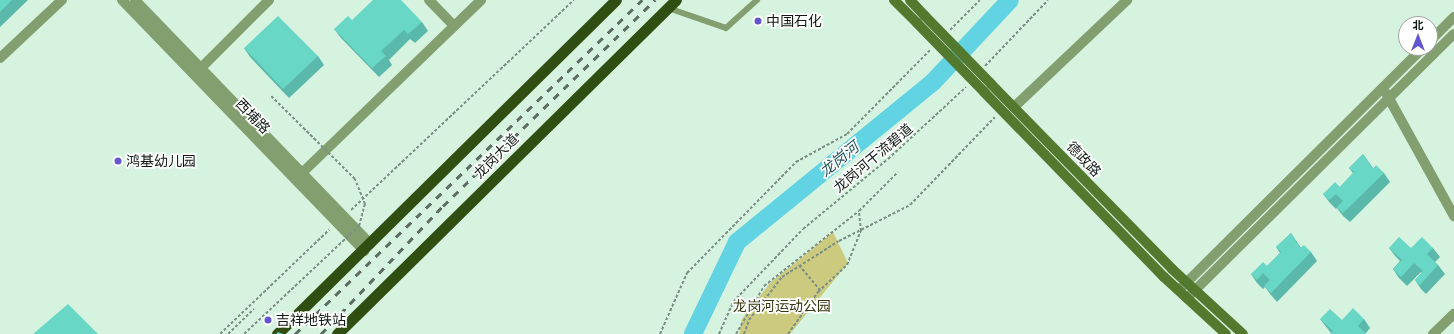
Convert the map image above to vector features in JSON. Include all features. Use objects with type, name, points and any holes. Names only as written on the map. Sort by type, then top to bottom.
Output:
[{"type":"highway","name":"龙岗大道","points":[[277,334],[368,248],[616,0]]},
{"type":"highway","name":"龙岗大道","points":[[337,334],[672,4]]},
{"type":"main road","name":"德政路","points":[[894,0],[1179,290],[1226,334]]},
{"type":"main road","name":"德政路","points":[[910,0],[1186,283],[1243,334]]},
{"type":"street","points":[[0,58],[62,0]]},
{"type":"street","name":"西埔路","points":[[122,0],[302,173],[341,220]]},
{"type":"street","name":"西埔路","points":[[135,0],[197,72],[368,248]]},
{"type":"street","points":[[197,72],[269,0]]},
{"type":"street","points":[[428,0],[454,26]]},
{"type":"street","points":[[302,173],[481,0]]},
{"type":"street","points":[[1014,107],[1127,0]]},
{"type":"street","points":[[1438,32],[1454,17]]},
{"type":"street","points":[[1187,298],[1454,34]]},
{"type":"street","points":[[1179,290],[1415,56]]},
{"type":"street","points":[[1384,88],[1454,216]]},
{"type":"street","points":[[1433,334],[1454,314]]},
{"type":"lane","points":[[672,4],[726,28],[757,0]]},
{"type":"path","points":[[220,334],[574,0]]},
{"type":"path","points":[[948,32],[980,0]]},
{"type":"path","points":[[980,71],[1048,0]]},
{"type":"path","points":[[660,334],[687,273],[796,162],[847,134],[932,49]]},
{"type":"path","name":"龙岗河干流碧道","points":[[719,334],[732,302],[803,228],[888,159],[970,82]]},
{"type":"path","points":[[244,334],[359,226],[365,204],[355,179],[272,96]]},
{"type":"path","points":[[744,334],[767,295],[798,265],[910,205],[1001,110]]},
{"type":"path","points":[[736,334],[764,286],[859,211],[898,172]]},
{"type":"path","points":[[788,334],[820,290],[847,265],[861,231],[859,211]]},
{"type":"path","points":[[798,265],[820,290]]},
{"type":"path","points":[[228,334],[254,309]]},
{"type":"green space","name":"龙岗河运动公园","points":[[833,232],[848,263],[790,334],[739,334],[742,319],[770,283]]},
{"type":"building","points":[[0,0],[12,0],[0,12]]},
{"type":"building","points":[[373,0],[401,0],[422,22],[408,34],[404,30],[381,51],[386,56],[372,68],[334,29],[348,16],[352,20]]},
{"type":"building","points":[[278,16],[318,56],[283,89],[244,48]]},
{"type":"building","points":[[1363,154],[1373,169],[1376,165],[1384,173],[1343,213],[1337,207],[1343,201],[1336,194],[1329,200],[1323,194],[1335,182],[1340,187],[1354,172],[1349,168]]},
{"type":"building","points":[[1291,233],[1300,248],[1304,245],[1311,252],[1271,293],[1264,286],[1270,280],[1263,273],[1257,280],[1251,274],[1263,262],[1267,266],[1281,252],[1276,247]]},
{"type":"building","points":[[1399,237],[1411,248],[1422,237],[1433,248],[1427,254],[1438,265],[1420,285],[1415,280],[1423,271],[1414,263],[1401,277],[1393,269],[1402,260],[1389,248]]},
{"type":"building","points":[[68,304],[98,334],[33,334]]},
{"type":"building","points":[[1353,308],[1364,319],[1358,326],[1366,334],[1330,334],[1333,331],[1320,319],[1330,309],[1342,320]]},
{"type":"waterway","name":"龙岗河","points":[[693,334],[737,242],[933,82],[1010,0]]},
{"type":"railway","points":[[295,334],[642,0]]},
{"type":"railway","points":[[321,334],[443,206],[655,0]]},
{"type":"place","name":"中国石化","points":[[758,21]]},
{"type":"place","name":"鸿基幼儿园","points":[[118,161]]},
{"type":"place","name":"吉祥地铁站","points":[[268,320]]}]
